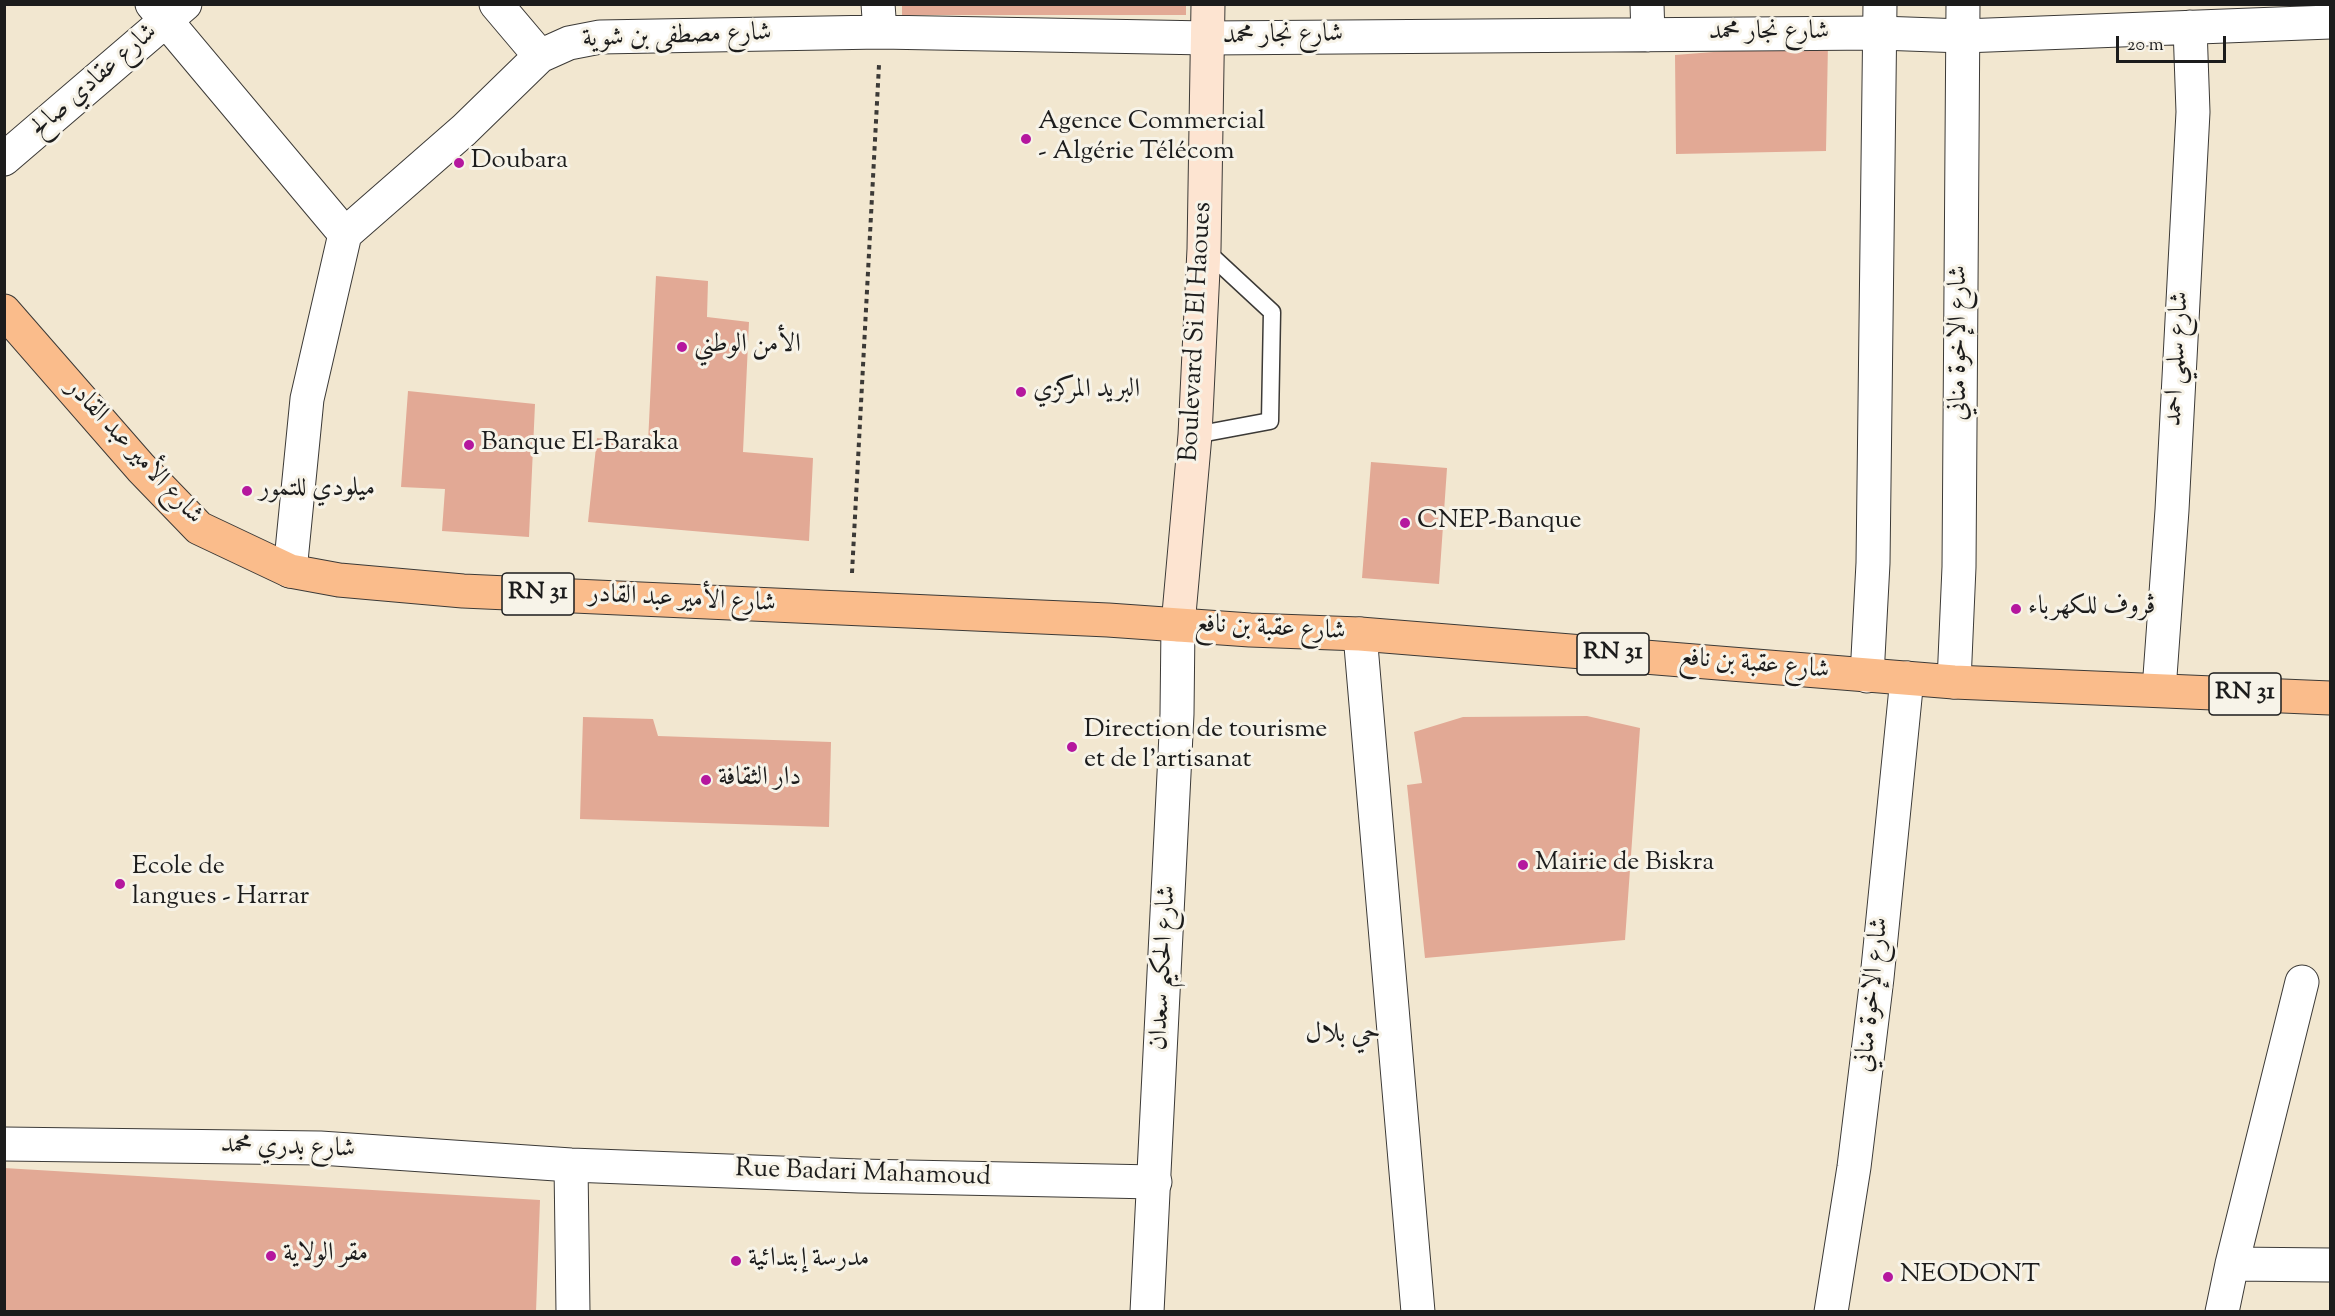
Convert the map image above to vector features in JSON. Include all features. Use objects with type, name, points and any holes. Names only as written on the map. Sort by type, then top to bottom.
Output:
[{"type":"main road","name":"Boulevard Si El Haoues","points":[[1179,625],[1195,435],[1204,249],[1208,4]]},
{"type":"main road","name":"شارع الأمير عبد القادر","points":[[4,311],[141,468],[199,528],[290,571],[339,580],[463,591],[1179,625]]},
{"type":"main road","name":"شارع عقبة بن نافع","points":[[1179,625],[1360,634],[1954,682],[2331,698]]},
{"type":"street","points":[[496,4],[540,56]]},
{"type":"street","points":[[856,4],[879,18]]},
{"type":"street","name":"شارع الإخوة مناني","points":[[1954,682],[1959,567],[1963,4]]},
{"type":"street","points":[[168,10],[345,234],[307,399],[290,571]]},
{"type":"street","name":"شارع عقادي صالح","points":[[4,159],[168,10]]},
{"type":"street","name":"شارع مصطفى بن شوية","points":[[345,234],[464,130],[540,56],[569,43],[600,37],[879,18],[1208,38]]},
{"type":"street","points":[[1867,676],[1873,563],[1880,19]]},
{"type":"street","name":"شارع نجار محمد","points":[[1208,38],[1647,20],[1880,19],[1963,36],[2331,22]]},
{"type":"street","name":"شارع سلمي احمد","points":[[2159,690],[2172,510],[2193,112],[2190,27]]},
{"type":"street","name":"شارع الحكيم سعدان","points":[[1147,1311],[1178,714],[1179,625]]},
{"type":"street","points":[[1360,634],[1418,1311]]},
{"type":"street","name":"شارع الإخوة مناني","points":[[1831,1311],[1854,1167],[1875,990],[1907,678]]},
{"type":"street","points":[[2222,1311],[2302,982]]},
{"type":"street","name":"شارع بدري محمد","points":[[4,1144],[320,1148],[571,1165]]},
{"type":"street","points":[[571,1165],[573,1311]]},
{"type":"street","name":"Rue Badari Mahamoud","points":[[571,1165],[859,1176],[1155,1182]]},
{"type":"street","points":[[2232,1264],[2331,1265]]},
{"type":"lane","points":[[1195,435],[1270,421],[1272,312],[1204,249]]},
{"type":"path","points":[[850,608],[879,18]]},
{"type":"building","points":[[902,4],[1186,4],[1186,15],[902,15]]},
{"type":"building","points":[[1828,43],[1826,151],[1676,154],[1675,55]]},
{"type":"building","points":[[656,276],[708,281],[707,317],[749,322],[743,452],[813,458],[809,541],[588,522],[597,438],[648,443]]},
{"type":"building","name":"Banque El-Baraka","points":[[408,391],[535,404],[529,537],[442,531],[445,489],[401,487]]},
{"type":"building","name":"CNEP-Banque","points":[[1371,462],[1447,468],[1439,584],[1362,578]]},
{"type":"building","name":"Mairie de Biskra","points":[[1587,716],[1640,728],[1625,940],[1425,958],[1407,785],[1422,783],[1414,732],[1463,717]]},
{"type":"building","name":"دار الثقافة","points":[[583,717],[653,719],[658,736],[831,742],[829,827],[580,819]]},
{"type":"building","name":"مقر الولاية","points":[[4,1168],[540,1200],[536,1312],[4,1312]]},
{"type":"place","name":"Agence Commercial - Algérie Télécom","points":[[1026,139]]},
{"type":"place","name":"Doubara","points":[[459,163]]},
{"type":"place","name":"الأمن الوطني","points":[[682,347]]},
{"type":"place","name":"البريد المركزي","points":[[1021,392]]},
{"type":"place","name":"Banque El-Baraka","points":[[469,445]]},
{"type":"place","name":"ميلودي للتمور","points":[[247,491]]},
{"type":"place","name":"CNEP-Banque","points":[[1405,523]]},
{"type":"place","name":"ڤروف للكهرباء","points":[[2016,609]]},
{"type":"place","name":"Direction de tourisme et de l'artisanat","points":[[1072,747]]},
{"type":"place","name":"دار الثقافة","points":[[706,780]]},
{"type":"place","name":"Mairie de Biskra","points":[[1523,865]]},
{"type":"place","name":"Ecole de langues - Harrar","points":[[120,884]]},
{"type":"place","name":"مقر الولاية","points":[[271,1256]]},
{"type":"place","name":"مدرسة إبتدائية","points":[[736,1261]]},
{"type":"place","name":"NEODONT","points":[[1888,1277]]},
{"type":"district","name":"حي بلال","points":[[1343,1036]]}]
